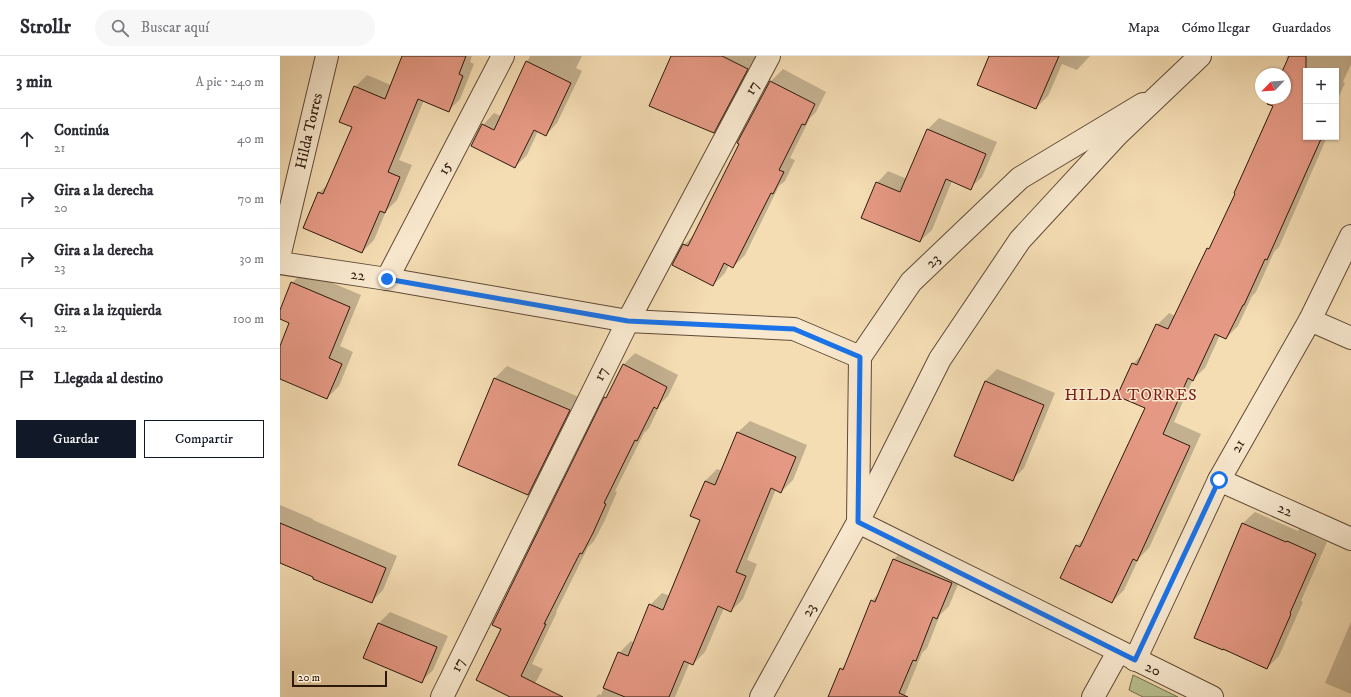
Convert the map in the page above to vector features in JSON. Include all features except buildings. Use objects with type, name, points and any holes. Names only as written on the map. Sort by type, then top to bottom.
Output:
[{"type":"street","name":"Hilda Torres","points":[[280,253],[327,56]]},
{"type":"street","name":"15","points":[[387,279],[503,56]]},
{"type":"street","name":"17","points":[[442,697],[628,321],[769,56]]},
{"type":"street","name":"23","points":[[761,697],[858,522],[940,359],[1020,240],[1117,136],[1200,56]]},
{"type":"street","name":"23","points":[[858,522],[860,357],[911,282],[1020,178],[1163,92]]},
{"type":"street","name":"21","points":[[1093,697],[1126,656],[1219,480],[1310,320],[1351,236]]},
{"type":"street","name":"22","points":[[280,263],[387,279],[628,321],[794,329],[860,357]]},
{"type":"street","points":[[1310,320],[1351,338]]},
{"type":"street","name":"22","points":[[1219,480],[1351,540]]},
{"type":"street","name":"20","points":[[858,522],[1126,656],[1212,697]]},
{"type":"green space","points":[[1133,675],[1178,697],[1143,697],[1129,690]]},
{"type":"district","name":"HILDA TORRES","points":[[1131,395]]},
{"type":"route","points":[[387,279],[628,321],[794,329],[860,357],[858,522],[1135,660],[1219,480]]}]
